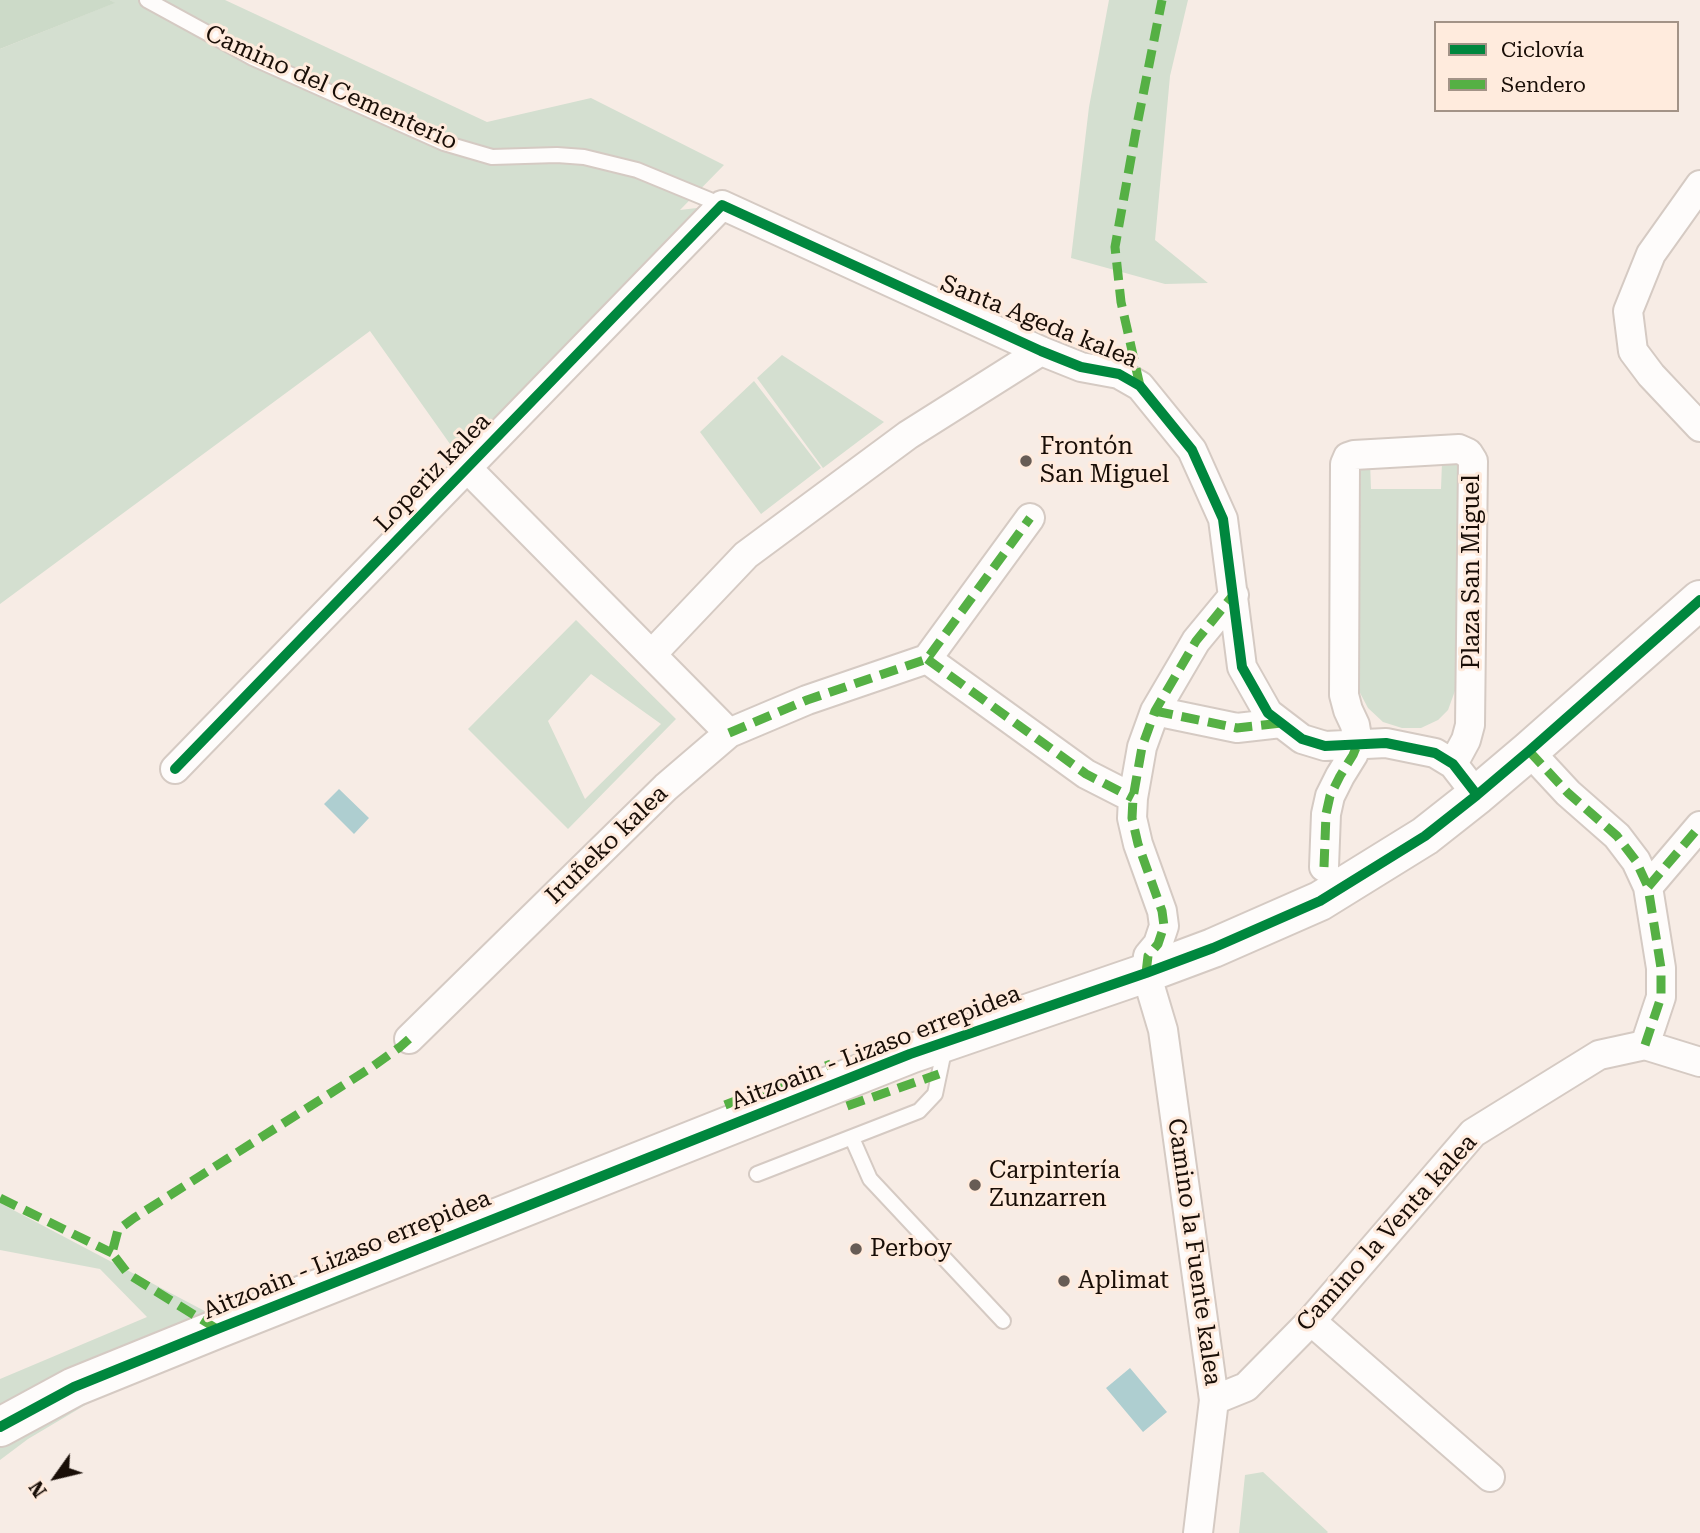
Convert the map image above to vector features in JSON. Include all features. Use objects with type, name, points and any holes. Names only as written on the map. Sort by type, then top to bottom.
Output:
[{"type":"street","points":[[1700,185],[1651,254],[1628,311],[1633,351],[1651,375],[1700,427]]},
{"type":"street","name":"Santa Ageda kalea","points":[[722,205],[1041,351],[1081,367],[1119,374],[1140,387],[1192,450],[1223,519],[1242,667],[1268,713],[1302,739],[1325,746],[1386,743],[1434,753],[1453,764],[1477,794]]},
{"type":"street","name":"Loperiz kalea","points":[[175,769],[722,205]]},
{"type":"street","points":[[652,654],[746,555],[908,435],[1041,351]]},
{"type":"street","name":"Plaza San Miguel","points":[[1357,743],[1355,725],[1344,695],[1345,464],[1348,457],[1354,455],[1459,449],[1468,453],[1472,461],[1471,700],[1470,725],[1466,740],[1453,764]]},
{"type":"street","points":[[467,468],[729,733],[807,700],[927,659],[1030,518]]},
{"type":"street","points":[[1146,973],[1148,956],[1158,944],[1164,926],[1162,911],[1138,845],[1132,818],[1142,747],[1155,710],[1196,641],[1234,595]]},
{"type":"street","name":"Aitzoain - Lizaso errepidea","points":[[0,1427],[74,1387],[910,1054],[1213,948],[1320,901],[1425,836],[1529,751],[1700,600]]},
{"type":"street","points":[[927,659],[1086,774],[1133,798]]},
{"type":"street","points":[[1155,710],[1237,728],[1282,723]]},
{"type":"street","name":"Iruñeko kalea","points":[[409,1039],[666,786],[729,733]]},
{"type":"street","points":[[1324,867],[1326,814],[1330,796],[1357,743]]},
{"type":"street","points":[[1529,751],[1568,793],[1617,836],[1636,861],[1648,887],[1661,968],[1661,997],[1645,1045],[1700,1062]]},
{"type":"street","points":[[1648,887],[1700,826]]},
{"type":"street","name":"Camino la Fuente kalea","points":[[1146,973],[1163,1030],[1214,1400],[1198,1533]]},
{"type":"street","name":"Camino la Venta kalea","points":[[1214,1400],[1246,1387],[1311,1321],[1473,1133],[1599,1055],[1645,1045]]},
{"type":"street","points":[[1311,1321],[1490,1478]]},
{"type":"lane","name":"Camino del Cementerio","points":[[147,0],[253,58],[444,143],[492,157],[584,157],[637,170],[722,205]]},
{"type":"lane","points":[[757,1174],[919,1111],[935,1094],[946,1041]]},
{"type":"lane","points":[[852,1138],[870,1179],[1003,1321]]},
{"type":"green space","points":[[0,0],[110,0],[115,3],[0,49]]},
{"type":"green space","points":[[110,0],[225,0],[487,122],[591,98],[724,165],[680,210],[722,205],[467,468],[370,331],[0,604],[0,49],[114,3]]},
{"type":"green space","points":[[1109,0],[1188,0],[1170,76],[1155,240],[1208,283],[1165,284],[1071,258],[1089,107]]},
{"type":"green space","points":[[782,355],[884,422],[823,468],[757,378]]},
{"type":"green space","points":[[754,381],[821,468],[761,514],[700,432]]},
{"type":"green space","points":[[1370,461],[1371,489],[1441,489],[1442,462],[1460,463],[1456,688],[1448,710],[1438,720],[1421,728],[1402,728],[1383,722],[1368,708],[1359,691],[1357,462]]},
{"type":"green space","points":[[576,620],[676,719],[568,829],[468,729]],"holes":[[[591,674],[661,724],[585,799],[548,721]]]},
{"type":"green space","points":[[0,1203],[235,1327],[151,1366],[28,1439],[0,1460],[0,1379],[147,1317],[100,1269],[0,1250]]},
{"type":"green space","points":[[1263,1472],[1328,1532],[1239,1533],[1245,1475]]},
{"type":"water","points":[[339,789],[369,818],[354,834],[324,804]]},
{"type":"water","points":[[1130,1368],[1167,1412],[1143,1432],[1106,1388]]},
{"type":"marked path","points":[[1140,386],[1121,302],[1115,247],[1162,0]]},
{"type":"marked path","points":[[729,733],[807,700],[927,659],[1030,518]]},
{"type":"marked path","points":[[1146,973],[1148,956],[1158,944],[1164,926],[1162,911],[1138,844],[1132,818],[1142,747],[1155,711],[1196,641],[1234,594]]},
{"type":"marked path","points":[[927,659],[1086,774],[1133,798]]},
{"type":"marked path","points":[[1155,711],[1237,728],[1281,723]]},
{"type":"marked path","points":[[1324,867],[1326,814],[1330,796],[1358,743]]},
{"type":"marked path","points":[[1529,751],[1568,793],[1617,836],[1636,861],[1648,887]]},
{"type":"marked path","points":[[1645,1045],[1661,997],[1661,968],[1648,887],[1700,826]]},
{"type":"marked path","points":[[217,1329],[128,1274],[112,1253],[118,1230],[372,1067],[409,1039]]},
{"type":"marked path","points":[[725,1105],[831,1064]]},
{"type":"marked path","points":[[847,1106],[939,1074]]},
{"type":"marked path","points":[[0,1198],[112,1253]]},
{"type":"cycle path","points":[[175,769],[722,205],[1041,351],[1081,367],[1119,374],[1140,386],[1192,450],[1223,519],[1242,667],[1268,713],[1302,739],[1325,746],[1386,743],[1435,753],[1453,764],[1477,795]]},
{"type":"cycle path","points":[[0,1427],[74,1387],[217,1329],[910,1054],[1213,948],[1320,901],[1425,836],[1477,795],[1700,600]]},
{"type":"place","name":"Frontón San Miguel","points":[[1026,461]]},
{"type":"place","name":"Carpintería Zunzarren","points":[[975,1185]]},
{"type":"place","name":"Perboy","points":[[856,1249]]},
{"type":"place","name":"Aplimat","points":[[1064,1281]]}]
